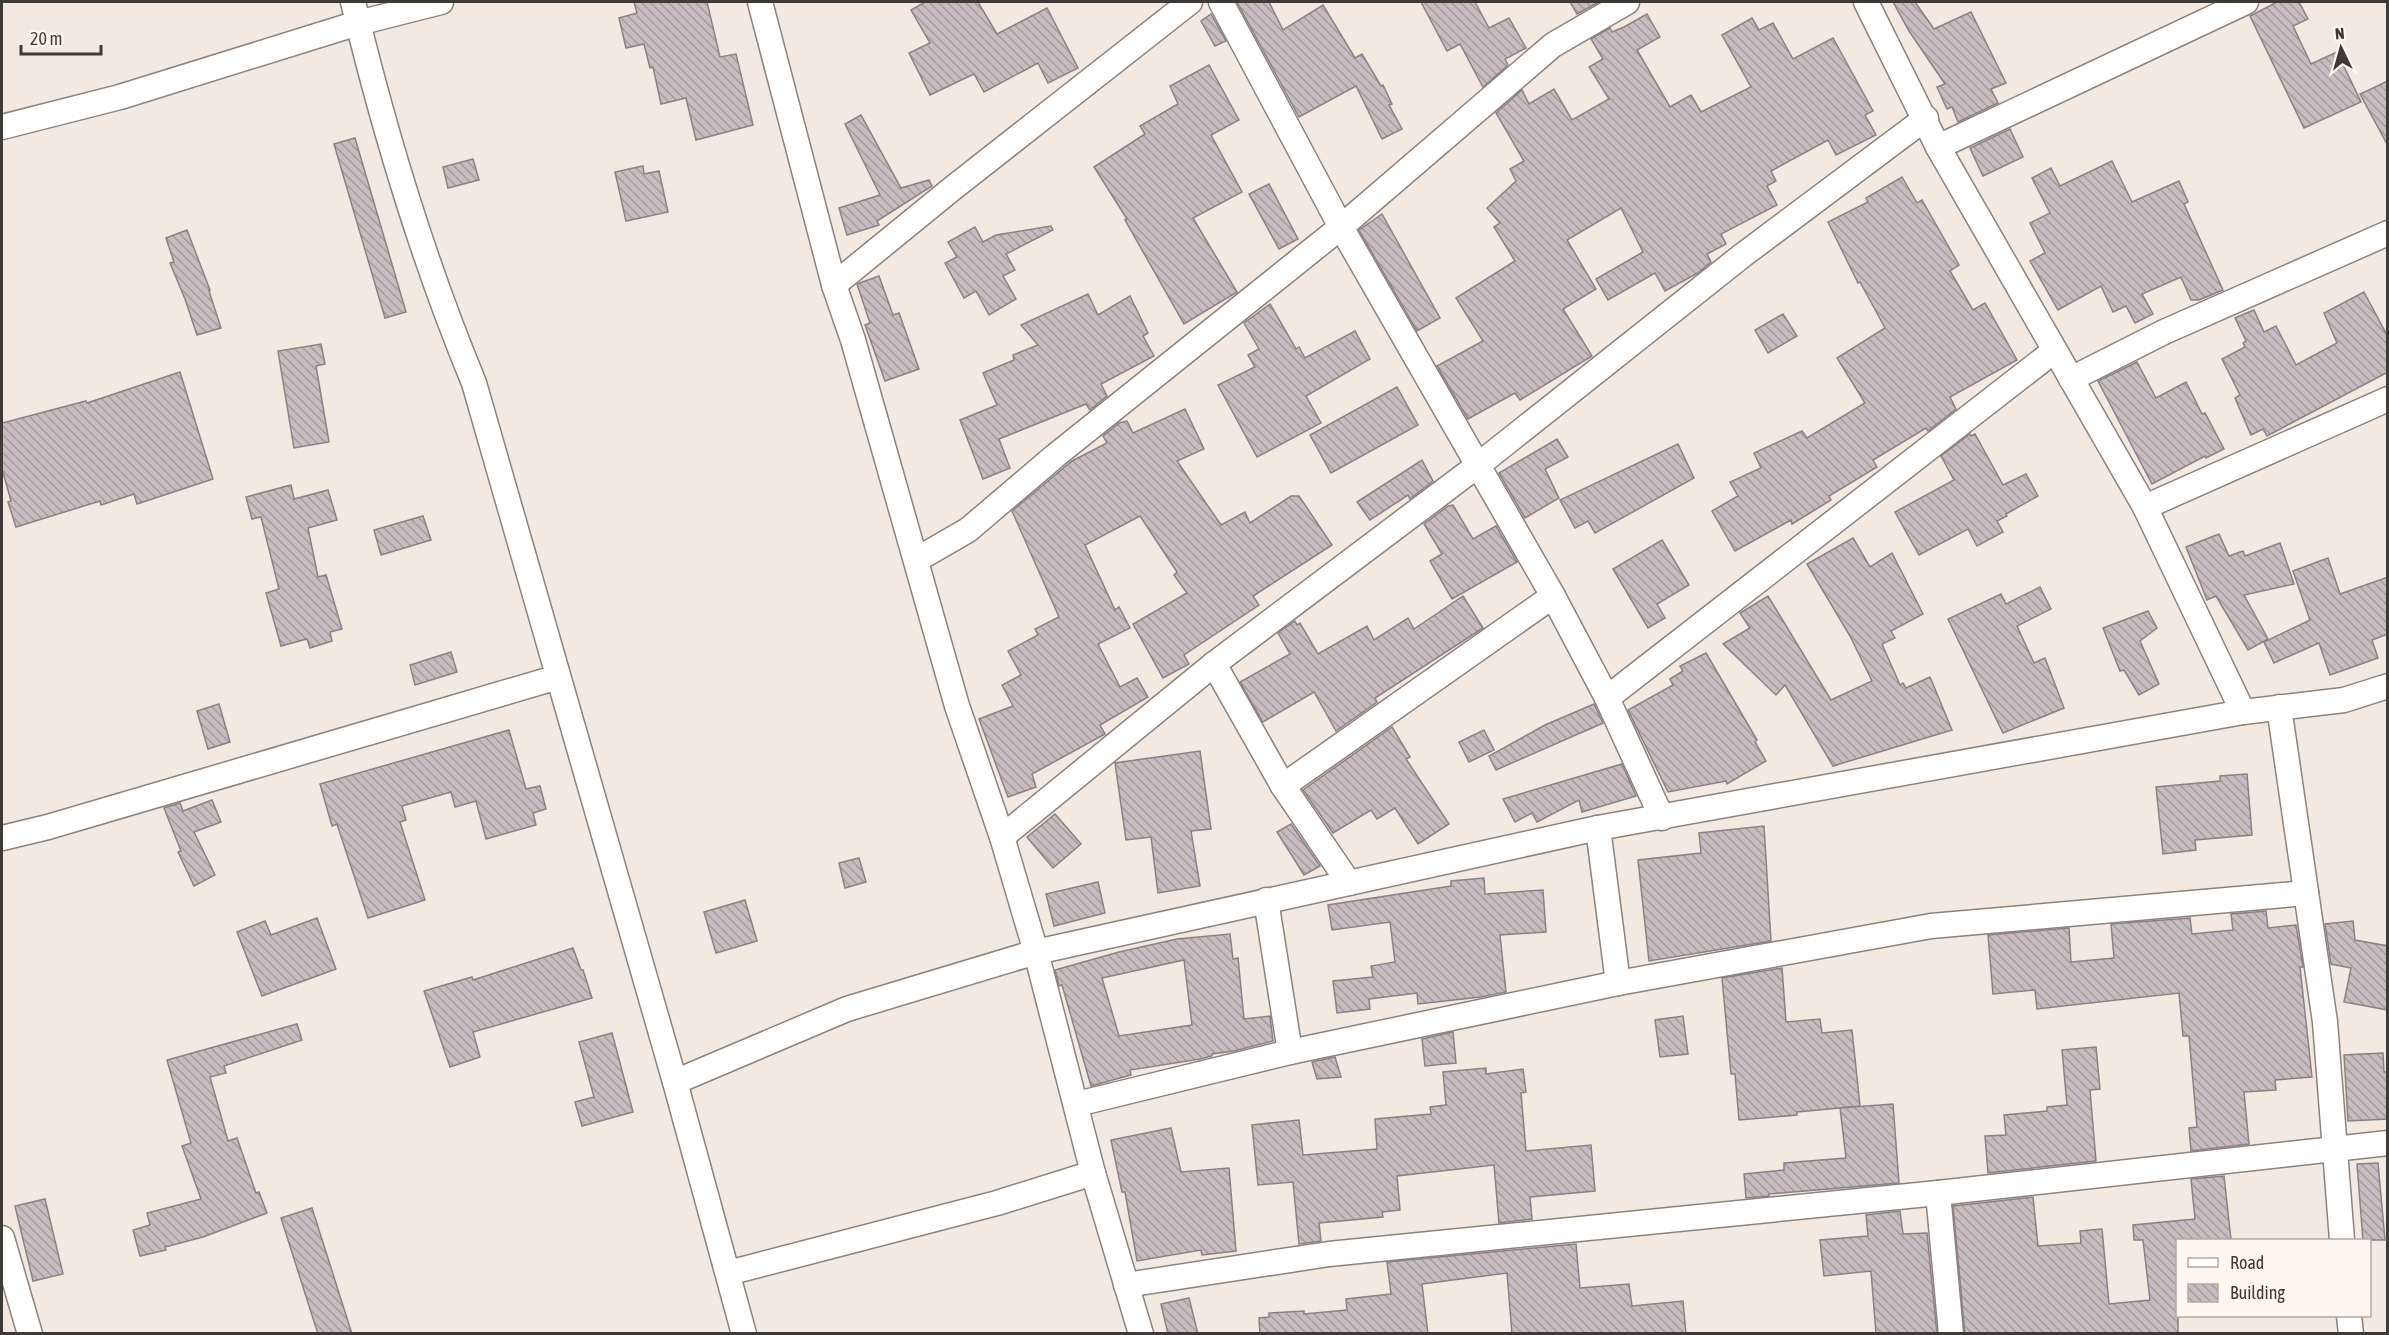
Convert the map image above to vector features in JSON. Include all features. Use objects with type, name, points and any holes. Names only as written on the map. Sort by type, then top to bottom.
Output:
[{"type":"street","points":[[2,127],[120,97],[356,12],[441,2]]},
{"type":"street","points":[[760,2],[834,285],[852,340],[957,706],[1002,837],[1036,952],[1093,1173],[1141,1334]]},
{"type":"street","points":[[834,285],[953,188],[1190,2]]},
{"type":"street","points":[[1221,2],[1341,227],[1553,596],[1607,698],[1662,818]]},
{"type":"street","points":[[916,560],[968,530],[1341,227],[1553,45],[1627,2]]},
{"type":"street","points":[[1866,2],[1926,118],[1938,147],[2145,507],[2243,712]]},
{"type":"street","points":[[1938,147],[2247,2]]},
{"type":"street","points":[[356,12],[408,201],[451,327],[474,383],[675,1082],[744,1334]]},
{"type":"street","points":[[1002,837],[1214,664],[1477,466],[1743,255],[1926,118]]},
{"type":"street","points":[[2071,379],[2164,333],[2388,233]]},
{"type":"street","points":[[1607,698],[2054,351]]},
{"type":"street","points":[[2145,507],[2388,399]]},
{"type":"street","points":[[1283,786],[1553,596]]},
{"type":"street","points":[[1214,664],[1283,786],[1350,883]]},
{"type":"street","points":[[2,838],[48,827],[558,676]]},
{"type":"street","points":[[675,1082],[847,1009],[1036,952],[1598,828],[2243,712],[2344,700],[2388,686]]},
{"type":"street","points":[[2279,707],[2325,1022],[2333,1149],[2342,1239]]},
{"type":"street","points":[[1598,828],[1618,983]]},
{"type":"street","points":[[1077,1104],[1290,1052],[1618,983],[1931,926],[2306,893]]},
{"type":"street","points":[[1266,900],[1290,1052]]},
{"type":"street","points":[[1126,1285],[1329,1254],[1938,1193],[2388,1143]]},
{"type":"street","points":[[728,1273],[986,1206],[1093,1173]]},
{"type":"street","points":[[1938,1193],[1951,1334]]},
{"type":"street","points":[[2,1238],[30,1334]]},
{"type":"street","points":[[2349,1317],[2351,1334]]},
{"type":"building","points":[[634,2],[707,2],[720,57],[736,54],[753,125],[696,140],[686,98],[661,104],[653,67],[650,68],[644,44],[626,48],[619,18],[637,13]]},
{"type":"building","points":[[925,2],[978,2],[997,34],[1047,8],[1078,68],[1048,83],[1038,63],[984,92],[974,74],[930,95],[909,53],[930,43],[911,10]]},
{"type":"building","points":[[1237,2],[1269,2],[1283,30],[1323,5],[1355,58],[1362,54],[1381,86],[1383,85],[1392,104],[1389,105],[1402,129],[1382,139],[1356,86],[1299,117]]},
{"type":"building","points":[[1421,2],[1475,2],[1489,28],[1509,18],[1526,48],[1505,59],[1508,65],[1483,87],[1460,44],[1447,51]]},
{"type":"building","points":[[1570,2],[1596,2],[1597,3],[1577,14]]},
{"type":"building","points":[[1893,2],[1915,2],[1934,29],[1971,12],[2006,83],[1991,89],[1998,103],[1958,122],[1952,107],[1947,109],[1937,87],[1945,84],[1909,31]]},
{"type":"building","points":[[2277,2],[2299,2],[2308,19],[2293,26],[2311,64],[2337,52],[2361,102],[2304,128],[2250,16]]},
{"type":"building","points":[[1211,14],[1226,41],[1215,46],[1201,21]]},
{"type":"building","points":[[1647,14],[1660,37],[1637,50],[1670,107],[1691,95],[1701,112],[1751,87],[1722,35],[1752,18],[1759,30],[1773,23],[1793,59],[1833,38],[1873,111],[1865,115],[1876,135],[1836,155],[1828,140],[1771,171],[1776,181],[1767,186],[1777,205],[1721,234],[1726,244],[1707,254],[1711,262],[1698,273],[1665,291],[1655,273],[1608,300],[1596,279],[1643,252],[1621,208],[1567,240],[1596,289],[1563,309],[1592,356],[1520,400],[1515,393],[1468,419],[1437,366],[1483,341],[1456,298],[1515,261],[1494,227],[1500,223],[1487,208],[1516,181],[1510,169],[1524,161],[1496,113],[1522,90],[1529,104],[1554,89],[1572,120],[1609,99],[1589,67],[1603,59],[1591,39],[1610,28],[1612,32],[1624,27]]},
{"type":"building","points":[[1209,65],[1239,120],[1211,135],[1242,192],[1193,218],[1237,292],[1184,324],[1125,220],[1127,219],[1094,167],[1145,134],[1140,126],[1178,104],[1170,86]]},
{"type":"building","points":[[2388,81],[2388,146],[2360,94]]},
{"type":"building","points":[[861,115],[901,188],[929,180],[932,186],[877,221],[879,225],[847,235],[839,208],[880,195],[845,124]]},
{"type":"building","points":[[2010,129],[2023,157],[1983,176],[1970,148]]},
{"type":"building","points":[[355,138],[406,312],[385,318],[334,144]]},
{"type":"building","points":[[473,159],[479,180],[448,188],[443,167]]},
{"type":"building","points":[[2112,161],[2132,202],[2179,181],[2188,202],[2184,204],[2223,290],[2199,300],[2191,300],[2181,277],[2142,294],[2153,314],[2135,323],[2126,306],[2113,312],[2101,286],[2058,310],[2030,261],[2045,253],[2030,223],[2050,213],[2032,178],[2051,168],[2060,186]]},
{"type":"building","points":[[643,166],[644,174],[659,171],[668,212],[626,221],[615,172]]},
{"type":"building","points":[[1902,177],[1917,203],[1922,200],[1959,265],[1950,271],[1973,310],[1985,303],[2017,360],[1950,397],[1956,409],[1928,431],[1926,428],[1873,460],[1877,467],[1829,496],[1831,500],[1792,524],[1791,520],[1735,551],[1712,511],[1738,496],[1730,482],[1761,468],[1754,453],[1802,431],[1807,438],[1865,403],[1837,358],[1885,328],[1860,282],[1858,283],[1828,222],[1868,202],[1866,198]]},
{"type":"building","points":[[1269,184],[1298,239],[1279,249],[1249,194]]},
{"type":"building","points":[[1382,214],[1440,318],[1417,331],[1359,230]]},
{"type":"building","points":[[1051,226],[1053,230],[1006,254],[1015,270],[1003,276],[1016,299],[989,315],[976,291],[964,298],[945,263],[957,257],[948,242],[975,227],[983,242],[996,235]]},
{"type":"building","points":[[187,230],[210,290],[221,328],[197,335],[170,263],[174,262],[166,238]]},
{"type":"building","points":[[879,276],[893,315],[899,313],[919,369],[885,381],[865,325],[870,323],[857,284]]},
{"type":"building","points":[[2364,292],[2388,337],[2388,372],[2267,436],[2263,429],[2251,435],[2235,398],[2240,395],[2222,359],[2245,347],[2243,343],[2246,341],[2235,318],[2254,310],[2264,332],[2276,326],[2296,365],[2337,343],[2324,313]]},
{"type":"building","points":[[1088,294],[1098,315],[1130,296],[1148,333],[1143,336],[1154,356],[1101,384],[1107,396],[1090,410],[1086,404],[999,439],[1010,468],[983,479],[960,420],[997,405],[983,373],[1014,360],[1013,355],[1038,345],[1021,325]]},
{"type":"building","points":[[1270,304],[1296,349],[1299,347],[1305,358],[1355,331],[1370,359],[1306,396],[1321,423],[1257,457],[1218,385],[1255,367],[1248,355],[1259,349],[1244,323]]},
{"type":"building","points":[[1783,314],[1797,336],[1768,353],[1755,330]]},
{"type":"building","points":[[321,344],[325,364],[316,366],[329,442],[294,448],[278,351]]},
{"type":"building","points":[[2137,362],[2156,398],[2186,382],[2202,414],[2205,413],[2224,449],[2206,458],[2205,456],[2152,484],[2098,381]]},
{"type":"building","points":[[180,372],[213,479],[137,504],[134,494],[101,505],[100,501],[16,527],[8,502],[11,501],[2,469],[2,423],[86,401],[87,403]]},
{"type":"building","points":[[1397,387],[1418,425],[1331,473],[1310,435]]},
{"type":"building","points":[[1185,409],[1204,449],[1177,461],[1221,525],[1245,512],[1250,523],[1291,496],[1299,496],[1332,545],[1253,596],[1259,605],[1184,655],[1189,664],[1163,678],[1133,624],[1187,593],[1174,575],[1177,572],[1140,516],[1085,545],[1115,610],[1119,607],[1130,628],[1098,644],[1120,687],[1137,678],[1148,697],[1100,725],[1105,734],[1032,774],[1036,787],[1008,797],[979,719],[1013,706],[1002,685],[1021,675],[1008,651],[1038,635],[1035,629],[1059,617],[1012,511],[1072,461],[1107,443],[1103,436],[1119,423],[1127,421],[1133,433]]},
{"type":"building","points":[[1970,434],[1971,436],[1975,434],[2003,485],[2026,474],[2038,496],[1997,521],[2003,532],[1977,546],[1968,529],[1919,555],[1895,512],[1954,480],[1941,456]]},
{"type":"building","points":[[1557,439],[1568,457],[1545,469],[1559,498],[1525,518],[1499,473]]},
{"type":"building","points":[[1678,444],[1694,478],[1595,533],[1588,521],[1575,528],[1560,500]]},
{"type":"building","points":[[1422,460],[1433,481],[1410,499],[1408,495],[1370,520],[1357,502]]},
{"type":"building","points":[[291,485],[294,499],[328,490],[337,520],[308,528],[318,577],[326,575],[342,629],[330,632],[332,641],[310,648],[307,639],[281,646],[266,593],[279,589],[261,517],[252,519],[246,497]]},
{"type":"building","points":[[1453,505],[1473,539],[1496,526],[1517,562],[1452,599],[1430,561],[1442,554],[1424,524],[1448,506]]},
{"type":"building","points":[[423,516],[431,540],[381,555],[374,530]]},
{"type":"building","points":[[2219,534],[2229,556],[2243,551],[2245,556],[2280,543],[2294,584],[2244,595],[2268,639],[2248,650],[2216,596],[2207,600],[2186,547]]},
{"type":"building","points":[[1853,538],[1870,567],[1892,553],[1923,614],[1891,631],[1895,638],[1882,644],[1900,685],[1903,683],[1906,688],[1930,677],[1952,730],[1833,766],[1785,685],[1776,695],[1723,644],[1750,628],[1740,613],[1768,596],[1831,700],[1872,681],[1850,636],[1807,564]]},
{"type":"building","points":[[1662,540],[1689,585],[1657,604],[1665,618],[1648,628],[1613,569]]},
{"type":"building","points":[[2328,558],[2340,594],[2388,577],[2388,634],[2372,640],[2378,658],[2330,675],[2319,643],[2274,663],[2264,642],[2310,620],[2293,571]]},
{"type":"building","points":[[2040,587],[2051,609],[2017,626],[2034,663],[2045,658],[2064,708],[2003,733],[1948,619],[2001,594],[2006,604]]},
{"type":"building","points":[[1463,596],[1483,628],[1375,698],[1377,702],[1336,731],[1314,692],[1263,722],[1240,682],[1290,654],[1278,633],[1295,621],[1297,625],[1300,623],[1318,654],[1367,626],[1374,640],[1408,618],[1414,629]]},
{"type":"building","points":[[2148,611],[2157,628],[2140,641],[2159,684],[2139,695],[2124,670],[2120,671],[2103,628]]},
{"type":"building","points":[[451,652],[457,672],[415,685],[410,665]]},
{"type":"building","points":[[1706,653],[1757,740],[1755,742],[1766,761],[1727,784],[1726,781],[1668,792],[1628,710],[1673,685],[1670,679],[1683,671],[1680,666]]},
{"type":"building","points":[[219,704],[230,742],[208,749],[197,711]]},
{"type":"building","points":[[1594,704],[1603,723],[1496,770],[1489,756],[1545,725]]},
{"type":"building","points":[[1392,727],[1410,757],[1406,759],[1449,824],[1418,844],[1395,808],[1377,819],[1371,810],[1333,833],[1303,790]]},
{"type":"building","points":[[509,730],[526,789],[540,786],[546,809],[533,813],[536,825],[486,839],[476,801],[455,807],[451,792],[402,806],[406,820],[400,822],[425,900],[368,918],[337,824],[332,826],[320,784]]},
{"type":"building","points":[[1484,730],[1494,750],[1469,762],[1459,742]]},
{"type":"building","points":[[1200,751],[1211,829],[1191,831],[1200,886],[1158,893],[1151,837],[1126,840],[1115,763]]},
{"type":"building","points":[[1622,764],[1636,796],[1582,812],[1579,800],[1537,822],[1532,813],[1515,822],[1503,799]]},
{"type":"building","points":[[2247,774],[2252,835],[2195,840],[2196,850],[2163,854],[2156,787],[2220,781],[2220,776]]},
{"type":"building","points":[[212,800],[221,822],[194,832],[215,875],[194,886],[178,852],[181,851],[164,808],[180,803],[183,811]]},
{"type":"building","points":[[1055,814],[1081,844],[1053,868],[1027,837]]},
{"type":"building","points":[[1291,824],[1320,866],[1304,875],[1277,832]]},
{"type":"building","points":[[1764,826],[1771,941],[1649,961],[1638,860],[1701,853],[1699,833]]},
{"type":"building","points":[[859,858],[866,882],[845,888],[839,863]]},
{"type":"building","points":[[1484,878],[1485,894],[1543,890],[1546,932],[1500,935],[1506,992],[1418,1004],[1417,993],[1369,999],[1370,1009],[1337,1013],[1333,981],[1373,977],[1371,966],[1395,962],[1390,922],[1332,930],[1328,905],[1451,886],[1451,881]]},
{"type":"building","points":[[1098,882],[1105,913],[1054,926],[1046,894]]},
{"type":"building","points":[[745,900],[757,941],[716,953],[704,912]]},
{"type":"building","points":[[2266,911],[2268,928],[2296,925],[2303,967],[2300,967],[2312,1077],[2275,1080],[2276,1090],[2244,1092],[2249,1144],[2191,1151],[2189,1128],[2197,1127],[2189,1036],[2183,1036],[2179,993],[2037,1009],[2035,990],[1993,994],[1988,935],[2069,928],[2071,962],[2114,958],[2111,924],[2190,918],[2192,934],[2233,930],[2231,914]]},
{"type":"building","points":[[317,918],[336,969],[262,996],[237,932],[265,921],[271,935]]},
{"type":"building","points":[[2353,921],[2355,940],[2388,946],[2388,1010],[2344,1002],[2351,968],[2331,964],[2325,924]]},
{"type":"building","points":[[1230,934],[1233,959],[1238,958],[1244,1019],[1270,1016],[1273,1041],[1212,1054],[1212,1056],[1200,1059],[1130,1070],[1131,1075],[1091,1086],[1062,985],[1059,986],[1055,970],[1177,939]],"holes":[[[1184,960],[1192,1025],[1119,1036],[1102,978]]]},
{"type":"building","points":[[573,948],[592,998],[473,1032],[480,1057],[450,1067],[424,991],[472,977],[473,980]]},
{"type":"building","points":[[1782,968],[1786,1022],[1820,1019],[1822,1033],[1852,1030],[1860,1106],[1739,1120],[1735,1074],[1731,1074],[1722,978]]},
{"type":"building","points":[[1683,1016],[1688,1054],[1660,1057],[1655,1020]]},
{"type":"building","points":[[297,1024],[302,1040],[224,1066],[226,1073],[210,1077],[228,1141],[237,1138],[256,1193],[259,1192],[267,1213],[203,1237],[165,1247],[166,1250],[140,1256],[133,1230],[150,1225],[147,1213],[201,1199],[182,1146],[191,1143],[167,1060]]},
{"type":"building","points":[[1453,1032],[1456,1063],[1425,1066],[1422,1039]]},
{"type":"building","points":[[612,1033],[633,1112],[582,1126],[575,1102],[594,1097],[579,1042]]},
{"type":"building","points":[[2096,1047],[2100,1089],[2090,1090],[2096,1161],[1988,1173],[1985,1136],[2006,1135],[2004,1115],[2047,1111],[2047,1107],[2067,1105],[2062,1050]]},
{"type":"building","points":[[2383,1053],[2384,1072],[2388,1072],[2388,1119],[2348,1121],[2344,1055]]},
{"type":"building","points":[[1335,1057],[1341,1077],[1317,1079],[1312,1062]]},
{"type":"building","points":[[1486,1068],[1486,1074],[1523,1069],[1526,1092],[1521,1093],[1526,1151],[1591,1145],[1595,1191],[1530,1197],[1532,1219],[1499,1223],[1494,1165],[1397,1176],[1400,1210],[1382,1212],[1383,1217],[1319,1223],[1321,1241],[1299,1244],[1293,1182],[1258,1185],[1252,1125],[1299,1120],[1303,1155],[1377,1149],[1375,1119],[1431,1114],[1430,1107],[1446,1105],[1443,1072]]},
{"type":"building","points":[[1893,1104],[1899,1183],[1746,1198],[1744,1174],[1784,1170],[1784,1163],[1846,1158],[1840,1108]]},
{"type":"building","points":[[1171,1128],[1181,1172],[1229,1168],[1236,1251],[1202,1255],[1201,1250],[1137,1261],[1125,1192],[1122,1192],[1111,1140]]},
{"type":"building","points":[[2378,1163],[2385,1240],[2363,1239],[2357,1164]]},
{"type":"building","points":[[2224,1176],[2231,1239],[2176,1239],[2178,1334],[1965,1334],[1953,1206],[2033,1197],[2038,1246],[2081,1243],[2080,1231],[2102,1229],[2109,1304],[2150,1300],[2143,1240],[2134,1240],[2133,1225],[2195,1219],[2191,1179]]},
{"type":"building","points":[[45,1199],[63,1274],[33,1281],[15,1206]]},
{"type":"building","points":[[312,1208],[352,1334],[318,1334],[281,1218]]},
{"type":"building","points":[[1900,1211],[1903,1234],[1927,1233],[1937,1334],[1876,1334],[1871,1271],[1824,1276],[1820,1240],[1868,1236],[1866,1215]]},
{"type":"building","points":[[1576,1244],[1580,1288],[1629,1284],[1632,1306],[1683,1301],[1686,1334],[1512,1334],[1507,1273],[1422,1284],[1428,1334],[1260,1334],[1259,1318],[1269,1317],[1269,1313],[1304,1311],[1304,1314],[1347,1310],[1346,1299],[1391,1294],[1387,1262]]},
{"type":"building","points":[[1189,1298],[1198,1334],[1168,1334],[1161,1304]]}]
